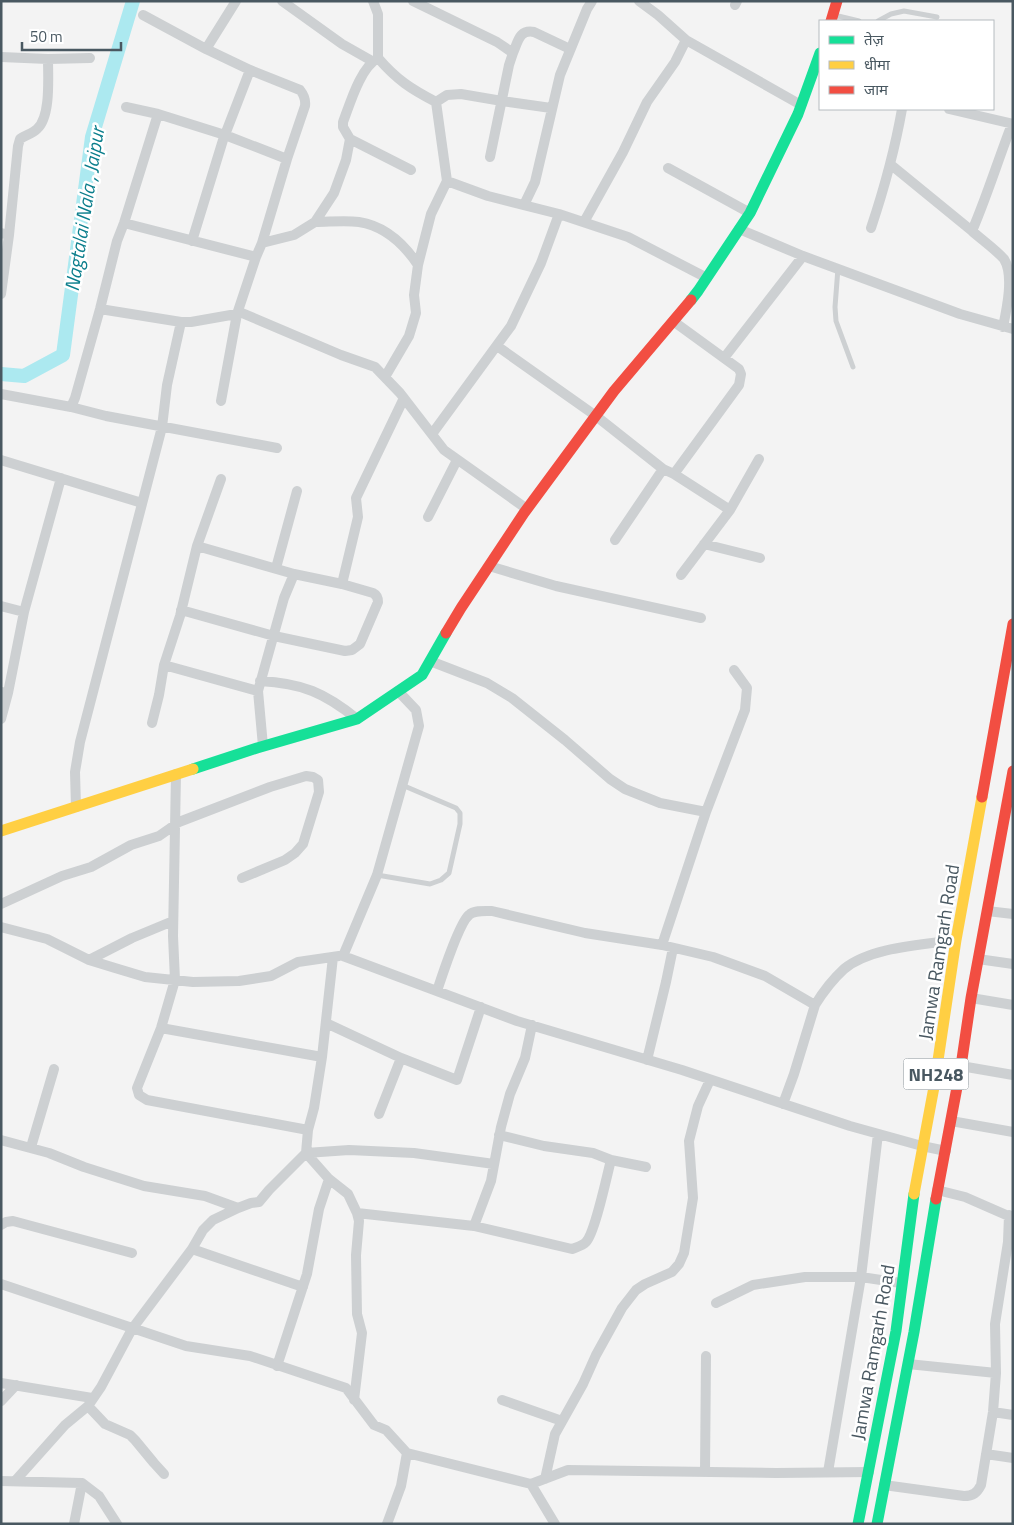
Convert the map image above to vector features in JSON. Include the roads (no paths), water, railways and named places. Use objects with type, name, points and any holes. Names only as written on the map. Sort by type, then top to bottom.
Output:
[{"type":"main road","points":[[832,18],[837,1]]},
{"type":"main road","points":[[1,831],[263,746],[357,719],[422,675],[461,608],[528,509],[614,391],[707,278],[750,213],[801,105],[816,80],[819,60]]},
{"type":"main road","name":"Jamwa Ramgarh Road","points":[[858,1524],[896,1331],[922,1146],[934,1087],[956,940],[1013,624]]},
{"type":"main road","name":"Jamwa Ramgarh Road","points":[[877,1524],[914,1332],[937,1190],[946,1151],[987,910],[1008,832],[1013,771]]},
{"type":"street","points":[[206,49],[236,1]]},
{"type":"street","points":[[282,1],[342,44],[375,60],[409,88],[436,102]]},
{"type":"street","points":[[373,1],[378,14],[375,60],[363,74],[343,122],[343,127],[350,139],[411,170]]},
{"type":"street","points":[[413,1],[497,42],[513,53]]},
{"type":"street","points":[[524,205],[534,182],[560,75],[586,9],[592,1]]},
{"type":"street","points":[[639,1],[686,40],[801,105]]},
{"type":"street","points":[[143,16],[250,70],[300,90],[306,100],[262,243],[237,314],[221,401]]},
{"type":"street","points":[[490,158],[509,65],[520,37],[524,32],[534,32],[570,49]]},
{"type":"street","points":[[584,222],[623,152],[647,102],[675,62],[686,40]]},
{"type":"street","points":[[1,58],[90,58]]},
{"type":"street","points":[[1,294],[5,234],[18,146],[20,139],[38,129],[44,120],[47,105],[48,59]]},
{"type":"street","points":[[192,241],[225,135],[250,70]]},
{"type":"street","points":[[436,102],[447,95],[461,94],[551,108]]},
{"type":"street","points":[[385,377],[409,336],[416,313],[414,295],[418,266],[432,214],[447,182],[436,102]]},
{"type":"street","points":[[126,107],[158,114],[225,135],[287,159]]},
{"type":"street","points":[[871,228],[884,187],[902,110]]},
{"type":"street","points":[[953,110],[1012,124],[986,199],[972,231]]},
{"type":"street","points":[[71,407],[100,309],[117,241],[158,114]]},
{"type":"street","points":[[262,243],[294,235],[315,222],[334,193],[346,160],[350,139]]},
{"type":"street","points":[[739,229],[803,256],[960,314],[1008,328],[1011,279],[1010,269],[1005,260],[890,164]]},
{"type":"street","points":[[668,168],[750,213]]},
{"type":"street","points":[[447,182],[488,196],[559,214],[628,237],[707,278]]},
{"type":"street","points":[[432,434],[511,326],[541,263],[559,214]]},
{"type":"street","points":[[315,222],[359,222],[382,230],[409,251],[418,266]]},
{"type":"street","points":[[124,223],[256,257]]},
{"type":"street","points":[[724,358],[803,256]]},
{"type":"street","points":[[100,309],[181,322],[242,313],[341,355],[375,367],[404,398],[444,450],[528,509]]},
{"type":"street","points":[[673,321],[724,358],[742,374],[740,385],[674,474]]},
{"type":"street","points":[[76,806],[75,772],[80,742],[162,427],[167,385],[181,322]]},
{"type":"street","points":[[496,346],[596,416],[663,469],[730,510]]},
{"type":"street","points":[[1,394],[277,448]]},
{"type":"street","points":[[342,584],[358,517],[356,498],[404,398]]},
{"type":"street","points":[[681,575],[730,510],[759,459]]},
{"type":"street","points":[[1,460],[142,503]]},
{"type":"street","points":[[428,517],[457,460]]},
{"type":"street","points":[[615,540],[663,469]]},
{"type":"street","points":[[1,719],[4,692],[61,478]]},
{"type":"street","points":[[152,723],[164,665],[181,610],[197,546],[221,479]]},
{"type":"street","points":[[276,568],[298,492]]},
{"type":"street","points":[[704,544],[760,558]]},
{"type":"street","points":[[181,610],[274,636],[345,651],[352,650],[360,644],[378,602],[376,595],[372,593],[342,584],[294,574],[197,546]]},
{"type":"street","points":[[489,566],[556,586],[701,618]]},
{"type":"street","points":[[263,746],[259,686],[294,574]]},
{"type":"street","points":[[1,606],[24,612]]},
{"type":"street","points":[[430,661],[487,683],[512,698],[610,779],[625,788],[660,803],[706,812]]},
{"type":"street","points":[[164,665],[259,686],[281,682],[303,687],[321,694],[338,704],[357,719]]},
{"type":"street","points":[[647,1060],[666,982],[668,946],[706,812],[745,710],[747,688],[734,670]]},
{"type":"street","points":[[354,1400],[362,1333],[357,1314],[356,1255],[359,1220],[348,1194],[329,1179],[306,1153],[308,1130],[314,1108],[338,956],[377,875],[419,726],[416,710],[398,691]]},
{"type":"street","points":[[176,774],[173,921],[175,980],[162,1028],[137,1088],[139,1095],[147,1100],[308,1130]]},
{"type":"street","points":[[1,904],[62,876],[91,867],[131,846],[158,836],[176,824],[270,786],[306,776],[318,780],[319,792],[308,833],[303,844],[285,860],[242,878]]},
{"type":"street","points":[[437,991],[461,926],[469,914],[492,910],[585,933],[668,946],[713,957],[764,976],[814,1005]]},
{"type":"street","points":[[987,910],[1013,914]]},
{"type":"street","points":[[89,960],[132,938],[173,921]]},
{"type":"street","points":[[1,927],[47,939],[89,960],[145,977],[193,982],[239,981],[271,976],[298,962],[338,956],[532,1025],[878,1134],[946,1151]]},
{"type":"street","points":[[783,1104],[794,1074],[814,1005],[826,988],[846,968],[866,956],[887,950],[956,940]]},
{"type":"street","points":[[978,959],[1013,964]]},
{"type":"street","points":[[971,998],[1013,1005]]},
{"type":"street","points":[[326,1023],[401,1058],[457,1080],[481,1008]]},
{"type":"street","points":[[474,1226],[491,1181],[510,1094],[525,1058],[532,1025]]},
{"type":"street","points":[[162,1028],[322,1057]]},
{"type":"street","points":[[379,1114],[401,1058]]},
{"type":"street","points":[[961,1066],[1013,1075]]},
{"type":"street","points":[[31,1147],[54,1069]]},
{"type":"street","points":[[545,1479],[555,1434],[622,1308],[636,1290],[672,1272],[679,1264],[684,1253],[693,1198],[689,1140],[698,1106],[710,1080]]},
{"type":"street","points":[[951,1121],[1013,1132]]},
{"type":"street","points":[[828,1472],[861,1277],[878,1134]]},
{"type":"street","points":[[500,1135],[646,1167]]},
{"type":"street","points":[[1,1140],[31,1147],[84,1167],[144,1186],[205,1196],[238,1208]]},
{"type":"street","points":[[15,1481],[65,1425],[90,1402],[101,1387],[132,1329],[192,1249],[203,1230],[213,1220],[238,1208],[259,1202],[268,1190],[306,1153],[348,1150],[414,1153],[494,1164]]},
{"type":"street","points":[[357,1213],[474,1226],[572,1249],[586,1242],[590,1237],[611,1160]]},
{"type":"street","points":[[277,1366],[307,1274],[318,1209],[329,1179]]},
{"type":"street","points":[[884,1485],[971,1496],[978,1492],[982,1485],[993,1412],[996,1373],[995,1324],[1011,1217],[965,1197],[937,1190]]},
{"type":"street","points":[[1,1226],[6,1222],[12,1221],[132,1253]]},
{"type":"street","points":[[192,1249],[303,1287]]},
{"type":"street","points":[[716,1303],[754,1285],[805,1277],[861,1277],[902,1282]]},
{"type":"street","points":[[1,1284],[186,1346],[250,1356],[346,1388],[374,1425],[386,1430],[407,1453],[531,1484],[568,1470],[869,1472]]},
{"type":"street","points":[[705,1472],[706,1356]]},
{"type":"street","points":[[908,1364],[996,1373]]},
{"type":"street","points":[[1,1382],[90,1402],[105,1424],[130,1435],[164,1474]]},
{"type":"street","points":[[1,1401],[16,1385]]},
{"type":"street","points":[[502,1400],[562,1421]]},
{"type":"street","points":[[993,1412],[1013,1415]]},
{"type":"street","points":[[388,1524],[401,1486],[407,1453]]},
{"type":"street","points":[[986,1454],[1013,1458]]},
{"type":"street","points":[[1,1481],[82,1484],[99,1496],[117,1524]]},
{"type":"street","points":[[74,1524],[82,1484]]},
{"type":"street","points":[[531,1484],[555,1524]]},
{"type":"lane","points":[[880,20],[896,12],[936,16]]},
{"type":"lane","points":[[832,18],[850,20]]},
{"type":"lane","points":[[838,268],[835,306],[836,321],[853,367]]},
{"type":"lane","points":[[377,875],[430,884],[441,880],[449,873],[460,824],[460,813],[456,808],[402,785]]},
{"type":"waterway","name":"Nagtalai Nala , Jaipur","points":[[1,374],[24,376],[63,355],[92,137],[133,1]]}]
